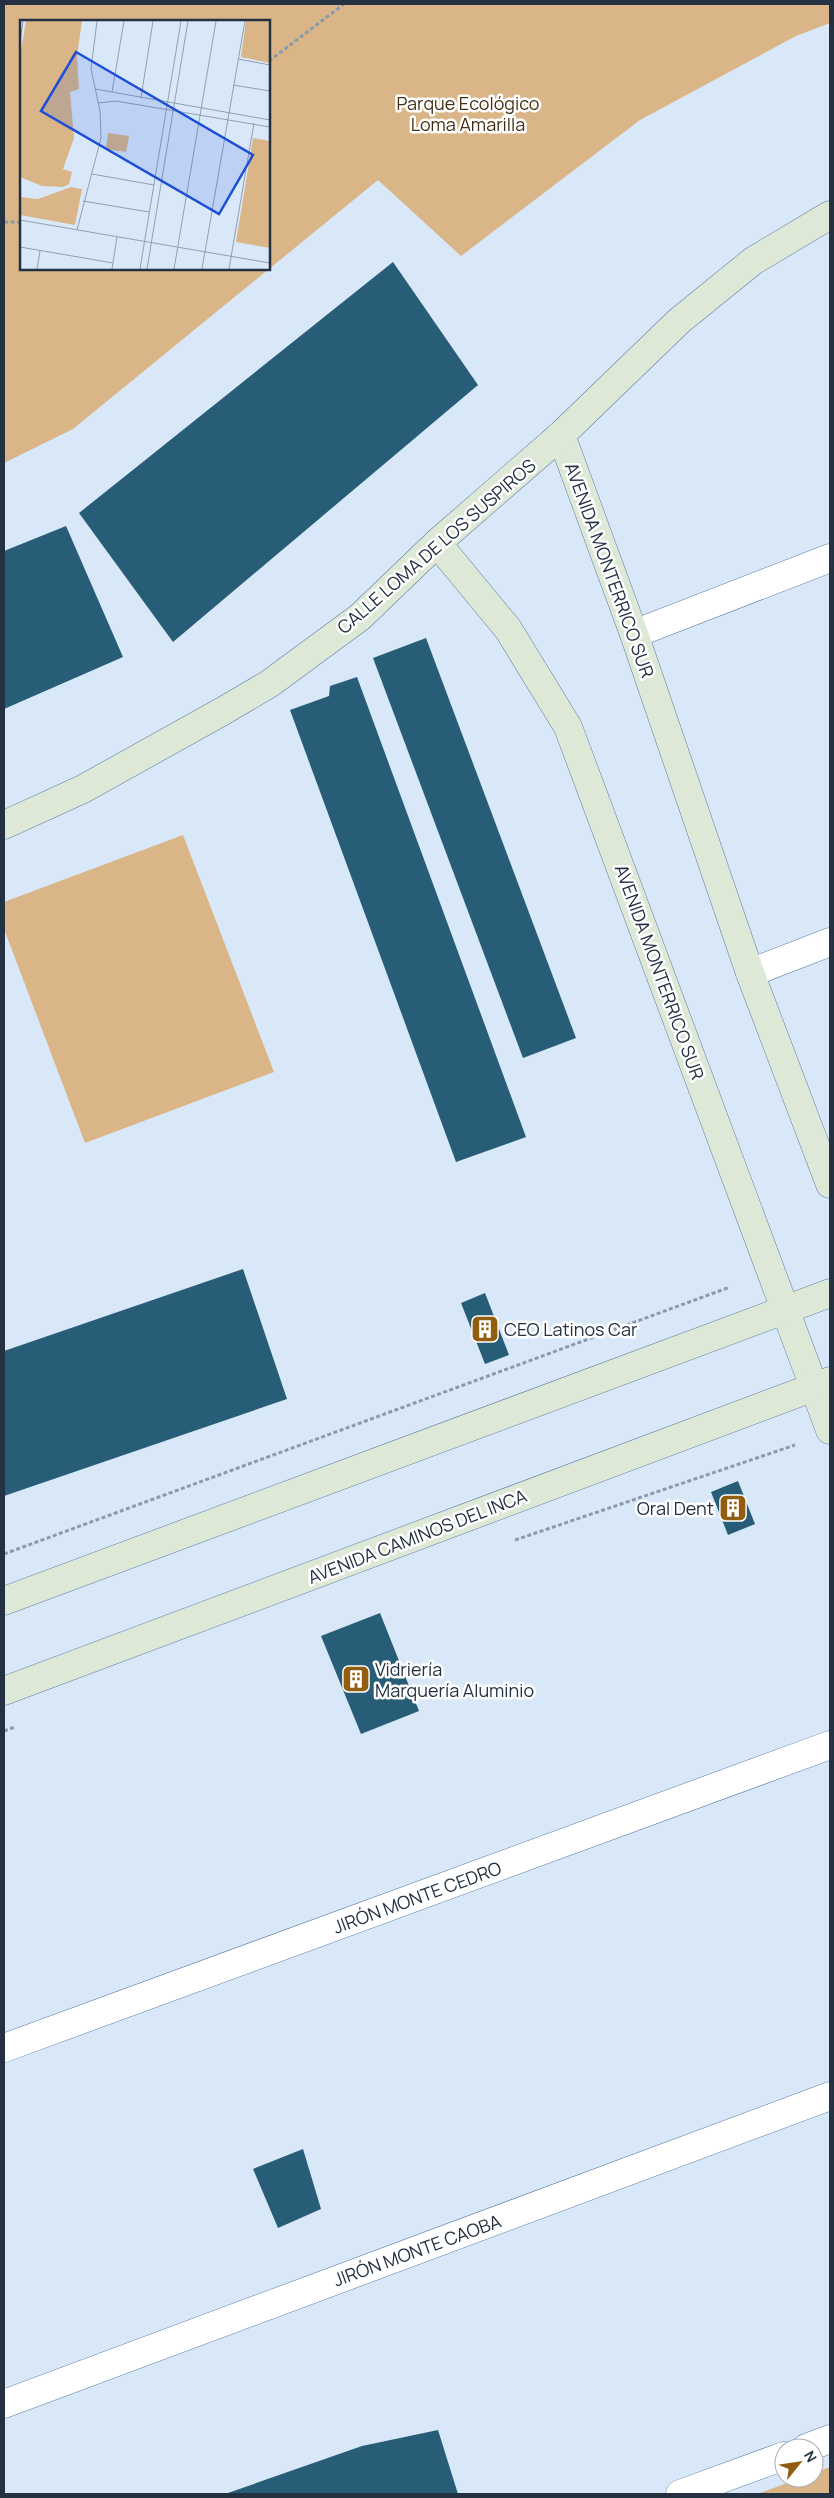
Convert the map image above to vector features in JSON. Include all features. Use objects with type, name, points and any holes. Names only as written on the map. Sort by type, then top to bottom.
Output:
[{"type":"street","name":"CALLE LOMA DE LOS SUSPIROS","points":[[4,825],[83,789],[269,684],[360,617],[437,543],[561,436],[679,321],[753,261],[830,215]]},
{"type":"street","name":"AVENIDA MONTERRICO SUR","points":[[561,436],[634,634],[750,973],[830,1184]]},
{"type":"street","name":"AVENIDA MONTERRICO SUR","points":[[437,543],[508,629],[568,727],[785,1309],[822,1384],[830,1430]]},
{"type":"street","points":[[634,634],[830,558]]},
{"type":"street","points":[[750,973],[830,942]]},
{"type":"street","points":[[4,1602],[830,1292]]},
{"type":"street","name":"AVENIDA CAMINOS DEL INCA","points":[[4,1691],[822,1384]]},
{"type":"street","name":"JIRÓN MONTE CEDRO","points":[[4,2048],[830,1745]]},
{"type":"street","name":"JIRÓN MONTE CAOBA","points":[[4,2404],[830,2096]]},
{"type":"street","points":[[680,2494],[774,2460]]},
{"type":"path","points":[[270,60],[344,4]]},
{"type":"path","points":[[4,222],[20,222]]},
{"type":"path","points":[[4,1554],[730,1286]]},
{"type":"path","points":[[508,1542],[795,1445]]},
{"type":"path","points":[[4,1731],[22,1724]]},
{"type":"green space","name":"Parque Ecológico Loma Amarilla","points":[[4,4],[830,4],[830,23],[796,36],[640,120],[461,256],[378,180],[270,268],[270,20],[20,20],[20,270],[268,270],[73,429],[4,463]]},
{"type":"green space","points":[[183,835],[274,1072],[85,1143],[4,929],[4,902]]},
{"type":"green space","points":[[830,2467],[830,2494],[757,2494],[774,2488],[824,2488],[824,2469]]},
{"type":"building","points":[[393,262],[478,385],[173,642],[79,513]]},
{"type":"building","points":[[66,526],[123,657],[4,709],[4,551]]},
{"type":"building","points":[[426,638],[576,1038],[523,1058],[373,658]]},
{"type":"building","points":[[357,677],[526,1137],[456,1162],[290,710],[329,696],[330,686]]},
{"type":"building","points":[[243,1269],[287,1399],[4,1496],[4,1351]]},
{"type":"building","name":"CEO Latinos Car","points":[[485,1293],[509,1355],[485,1364],[461,1303]]},
{"type":"building","name":"Oral Dent","points":[[738,1481],[755,1524],[728,1535],[711,1492]]},
{"type":"building","points":[[380,1613],[419,1711],[361,1734],[321,1636]]},
{"type":"building","points":[[303,2149],[321,2209],[278,2228],[253,2169]]},
{"type":"building","points":[[438,2430],[458,2494],[225,2494],[362,2446]]},
{"type":"place","name":"CEO Latinos Car","points":[[485,1329]]},
{"type":"place","name":"Oral Dent","points":[[733,1508]]},
{"type":"place","name":"Vidriería Marquería Aluminio","points":[[356,1679]]}]
